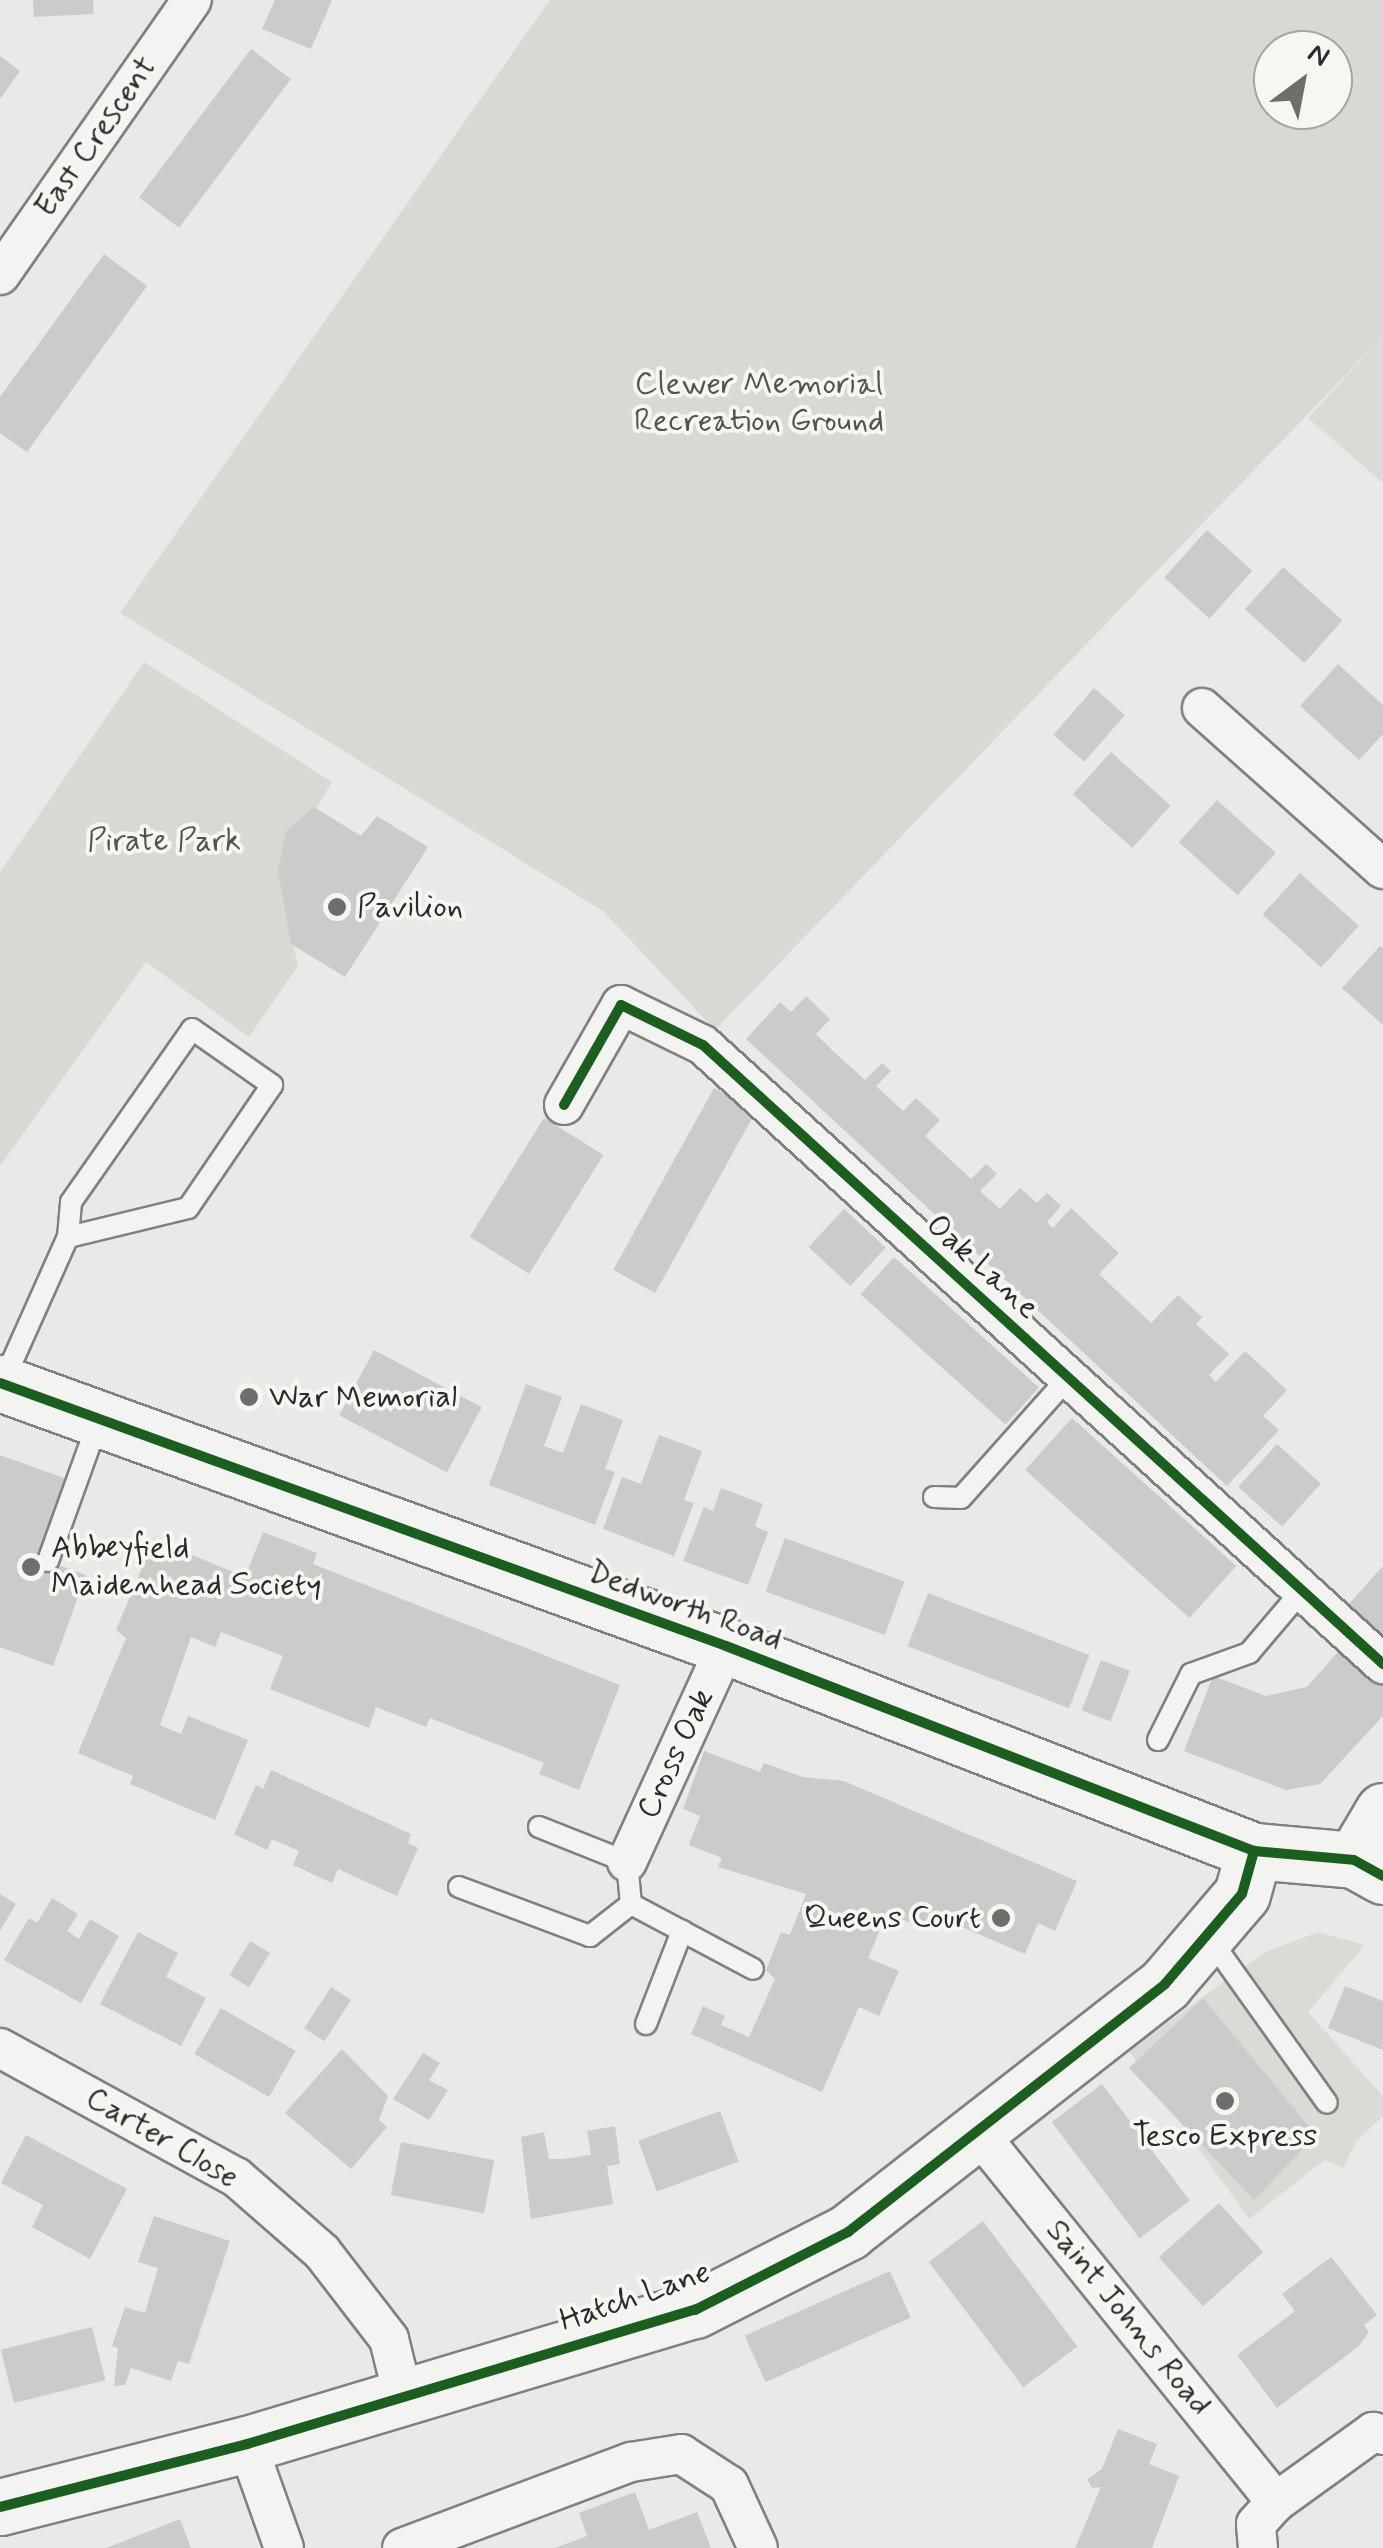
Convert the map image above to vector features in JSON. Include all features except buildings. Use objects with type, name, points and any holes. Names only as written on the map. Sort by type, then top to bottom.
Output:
[{"type":"street","name":"East Crescent","points":[[0,275],[192,0]]},
{"type":"street","points":[[1202,708],[1383,868]]},
{"type":"street","name":"Oak Lane","points":[[564,1105],[621,1005],[703,1045],[1300,1593],[1383,1664]]},
{"type":"street","name":"Dedworth Road","points":[[1,1384],[726,1646],[1254,1851],[1369,1868]]},
{"type":"street","name":"Cross Oak","points":[[626,1862],[726,1646]]},
{"type":"street","points":[[1369,1868],[1383,1811]]},
{"type":"street","name":"Hatch Lane","points":[[0,2507],[247,2444],[694,2310],[848,2232],[979,2134],[1165,1984],[1242,1894],[1254,1851]]},
{"type":"street","name":"Carter Close","points":[[0,2048],[236,2177],[334,2267],[389,2339],[404,2396]]},
{"type":"street","name":"Saint Johns Road","points":[[979,2134],[1276,2502]]},
{"type":"street","points":[[1258,2548],[1256,2524],[1276,2502],[1373,2432],[1383,2435]]},
{"type":"street","points":[[247,2444],[284,2548]]},
{"type":"street","points":[[402,2548],[631,2462],[681,2454],[729,2485],[758,2548]]},
{"type":"lane","points":[[1,1384],[68,1237],[71,1202],[192,1029],[272,1085],[188,1208],[68,1237]]},
{"type":"lane","points":[[934,1497],[961,1498],[1068,1379]]},
{"type":"lane","points":[[48,1561],[99,1420]]},
{"type":"lane","points":[[1158,1740],[1191,1674],[1249,1654],[1300,1593]]},
{"type":"lane","points":[[538,1826],[626,1862],[631,1904]]},
{"type":"lane","points":[[458,1887],[590,1936],[631,1904]]},
{"type":"lane","points":[[631,1904],[753,1969]]},
{"type":"lane","points":[[646,2024],[682,1931]]},
{"type":"lane","points":[[1209,1937],[1327,2103]]},
{"type":"shaded area","points":[[1383,336],[1383,483],[1308,418]]},
{"type":"shaded area","points":[[1318,1932],[1365,1945],[1308,2012],[1383,2096],[1383,2116],[1356,2142],[1343,2168],[1325,2160],[1249,2219],[1129,2051],[1263,1953]]},
{"type":"green space","name":"Clewer Memorial Recreation Ground","points":[[550,0],[1383,0],[1383,336],[715,1030],[603,911],[120,613]]},
{"type":"green space","name":"Pirate Park","points":[[144,662],[332,782],[278,871],[298,966],[249,1037],[146,962],[0,1166],[0,872]]},
{"type":"cycle path","points":[[564,1105],[621,1005],[703,1045],[1383,1664]]},
{"type":"cycle path","points":[[0,1383],[726,1646],[1254,1851],[1354,1860],[1383,1876]]},
{"type":"cycle path","points":[[0,2507],[247,2444],[695,2310],[848,2232],[1165,1984],[1242,1894],[1254,1851]]},
{"type":"place","name":"Pavilion","points":[[337,907]]},
{"type":"place","name":"War Memorial","points":[[249,1397]]},
{"type":"place","name":"Abbeyfield Maidenhead Society","points":[[31,1567]]},
{"type":"place","name":"Queens Court","points":[[1001,1918]]},
{"type":"place","name":"Tesco Express","points":[[1225,2101]]}]
